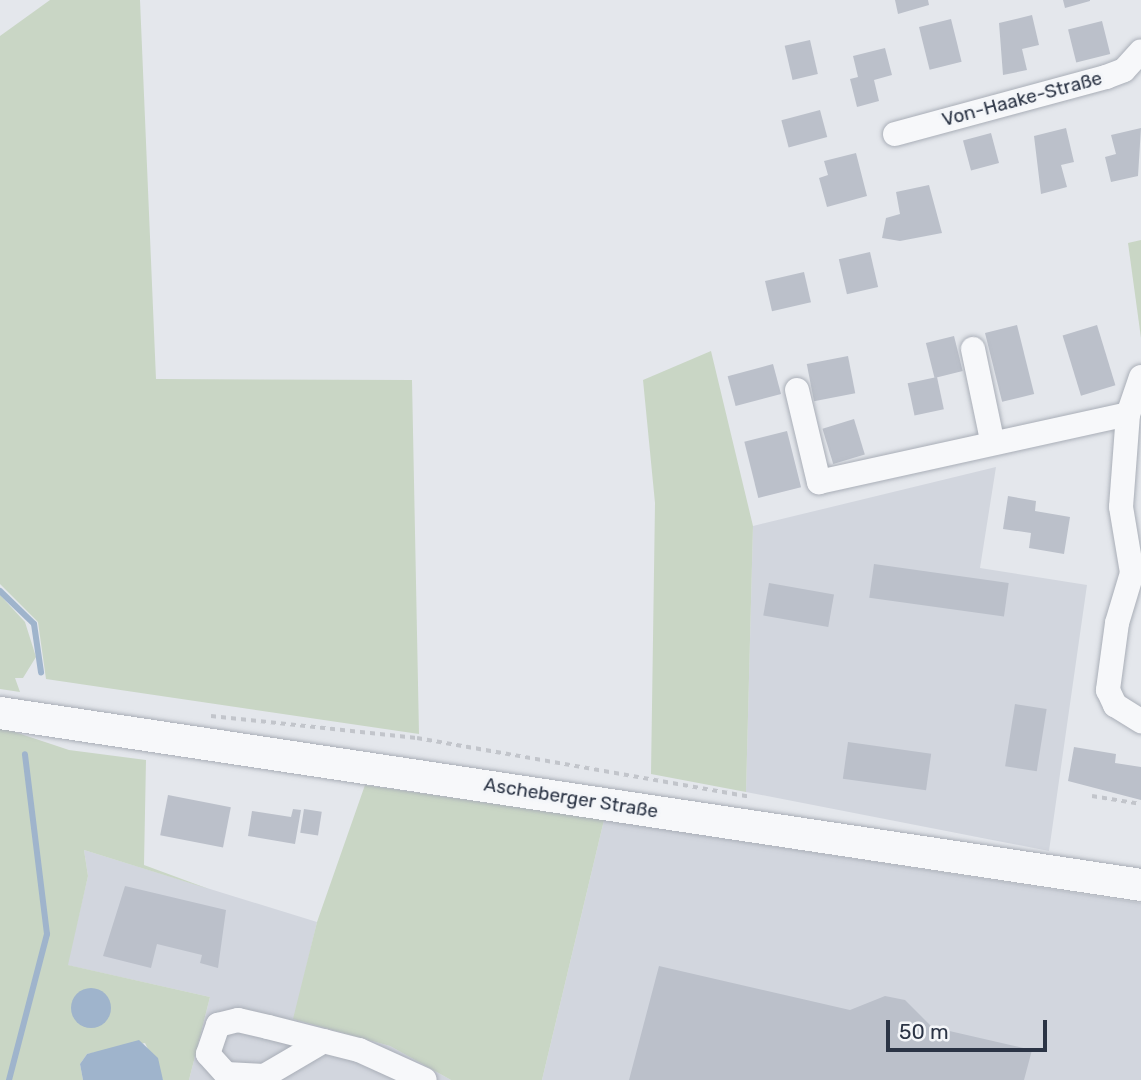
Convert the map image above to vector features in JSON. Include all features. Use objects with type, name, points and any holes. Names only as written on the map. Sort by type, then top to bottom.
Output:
[{"type":"street","name":"Von-Haake-Straße","points":[[895,134],[1106,77],[1124,70],[1141,51]]},
{"type":"street","points":[[973,349],[992,440]]},
{"type":"street","points":[[1141,377],[1128,414],[1120,518],[1133,562],[1108,690],[1115,705],[1141,721]]},
{"type":"street","points":[[797,390],[819,482],[992,440],[1128,414]]},
{"type":"street","name":"Ascheberger Straße","points":[[0,713],[1141,885]]},
{"type":"street","points":[[324,1041],[425,1080]]},
{"type":"path","points":[[208,716],[430,740],[761,799]]},
{"type":"path","points":[[1092,796],[1141,804]]},
{"type":"shaded area","points":[[996,467],[980,568],[1087,585],[1049,851],[746,792],[753,526]]},
{"type":"shaded area","points":[[604,820],[1141,903],[1141,1080],[542,1080]]},
{"type":"shaded area","points":[[84,850],[317,922],[294,1019],[390,1046],[451,1080],[189,1080],[210,997],[67,965],[88,876]]},
{"type":"green space","points":[[50,0],[140,0],[156,379],[412,380],[419,734],[46,679],[38,622],[0,584],[0,36]]},
{"type":"green space","points":[[1141,240],[1141,338],[1128,243]]},
{"type":"green space","points":[[711,351],[753,526],[746,792],[651,774],[655,503],[643,380]]},
{"type":"green space","points":[[0,595],[25,622],[36,657],[23,678],[15,678],[20,692],[0,689]]},
{"type":"green space","points":[[0,727],[69,750],[146,760],[144,865],[209,889],[84,850],[88,876],[68,965],[210,997],[189,1080],[163,1080],[145,1043],[87,1054],[80,1064],[83,1080],[0,1080]]},
{"type":"green space","points":[[365,785],[604,820],[542,1080],[451,1080],[390,1046],[293,1019],[317,922]]},
{"type":"water","points":[[91,988],[105,994],[111,1008],[105,1022],[91,1028],[77,1022],[71,1008],[77,994]]},
{"type":"water","points":[[139,1040],[158,1058],[163,1080],[83,1080],[80,1064],[87,1054]]},
{"type":"building","points":[[895,0],[928,0],[929,5],[898,14]]},
{"type":"building","points":[[1063,0],[1090,0],[1090,1],[1065,8]]},
{"type":"building","points":[[1032,15],[1039,45],[1022,49],[1027,70],[1003,75],[999,23]]},
{"type":"building","points":[[951,19],[962,62],[930,70],[919,27]]},
{"type":"building","points":[[1102,21],[1110,54],[1076,62],[1068,29]]},
{"type":"building","points":[[810,40],[818,74],[793,80],[785,46]]},
{"type":"building","points":[[885,48],[892,75],[874,80],[879,101],[857,107],[850,79],[858,77],[853,56]]},
{"type":"building","points":[[820,110],[827,137],[789,147],[781,120]]},
{"type":"building","points":[[1066,128],[1074,162],[1061,165],[1067,187],[1041,194],[1034,136]]},
{"type":"building","points":[[1141,128],[1138,176],[1111,182],[1105,157],[1116,154],[1111,135]]},
{"type":"building","points":[[991,133],[999,163],[971,170],[963,141]]},
{"type":"building","points":[[856,153],[867,196],[827,207],[819,178],[828,175],[824,161]]},
{"type":"building","points":[[929,185],[942,233],[900,241],[882,238],[886,218],[900,214],[896,192]]},
{"type":"building","points":[[870,252],[878,287],[847,294],[839,259]]},
{"type":"building","points":[[804,272],[811,302],[772,311],[765,281]]},
{"type":"building","points":[[1017,325],[1034,394],[1002,402],[985,333]]},
{"type":"building","points":[[1097,325],[1115,385],[1081,396],[1063,336]]},
{"type":"building","points":[[954,336],[963,371],[935,378],[926,343]]},
{"type":"building","points":[[848,356],[855,393],[814,401],[807,364]]},
{"type":"building","points":[[773,364],[781,394],[736,406],[728,376]]},
{"type":"building","points":[[937,377],[944,409],[915,416],[908,383]]},
{"type":"building","points":[[854,419],[865,454],[833,464],[822,429]]},
{"type":"building","points":[[787,431],[801,487],[758,498],[744,442]]},
{"type":"building","points":[[1008,496],[1036,501],[1035,511],[1070,517],[1064,554],[1029,548],[1031,533],[1003,529]]},
{"type":"building","points":[[874,564],[1009,583],[1004,617],[869,598]]},
{"type":"building","points":[[769,583],[834,594],[828,627],[763,615]]},
{"type":"building","points":[[1015,704],[1047,709],[1037,771],[1005,766]]},
{"type":"building","points":[[848,742],[931,754],[926,790],[843,779]]},
{"type":"building","points":[[1074,747],[1116,754],[1115,763],[1141,767],[1141,800],[1068,781]]},
{"type":"building","points":[[168,795],[231,807],[223,847],[160,835]]},
{"type":"building","points":[[293,809],[301,810],[295,844],[248,836],[252,811],[291,817]]},
{"type":"building","points":[[304,809],[322,812],[318,836],[300,833]]},
{"type":"building","points":[[125,886],[226,910],[218,968],[200,963],[202,955],[157,944],[151,968],[103,956]]},
{"type":"building","points":[[659,966],[850,1010],[885,996],[905,1000],[932,1027],[1032,1050],[1024,1080],[629,1080]]},
{"type":"waterway","points":[[0,591],[34,624],[41,672]]},
{"type":"waterway","points":[[9,1080],[47,934],[25,754]]}]
